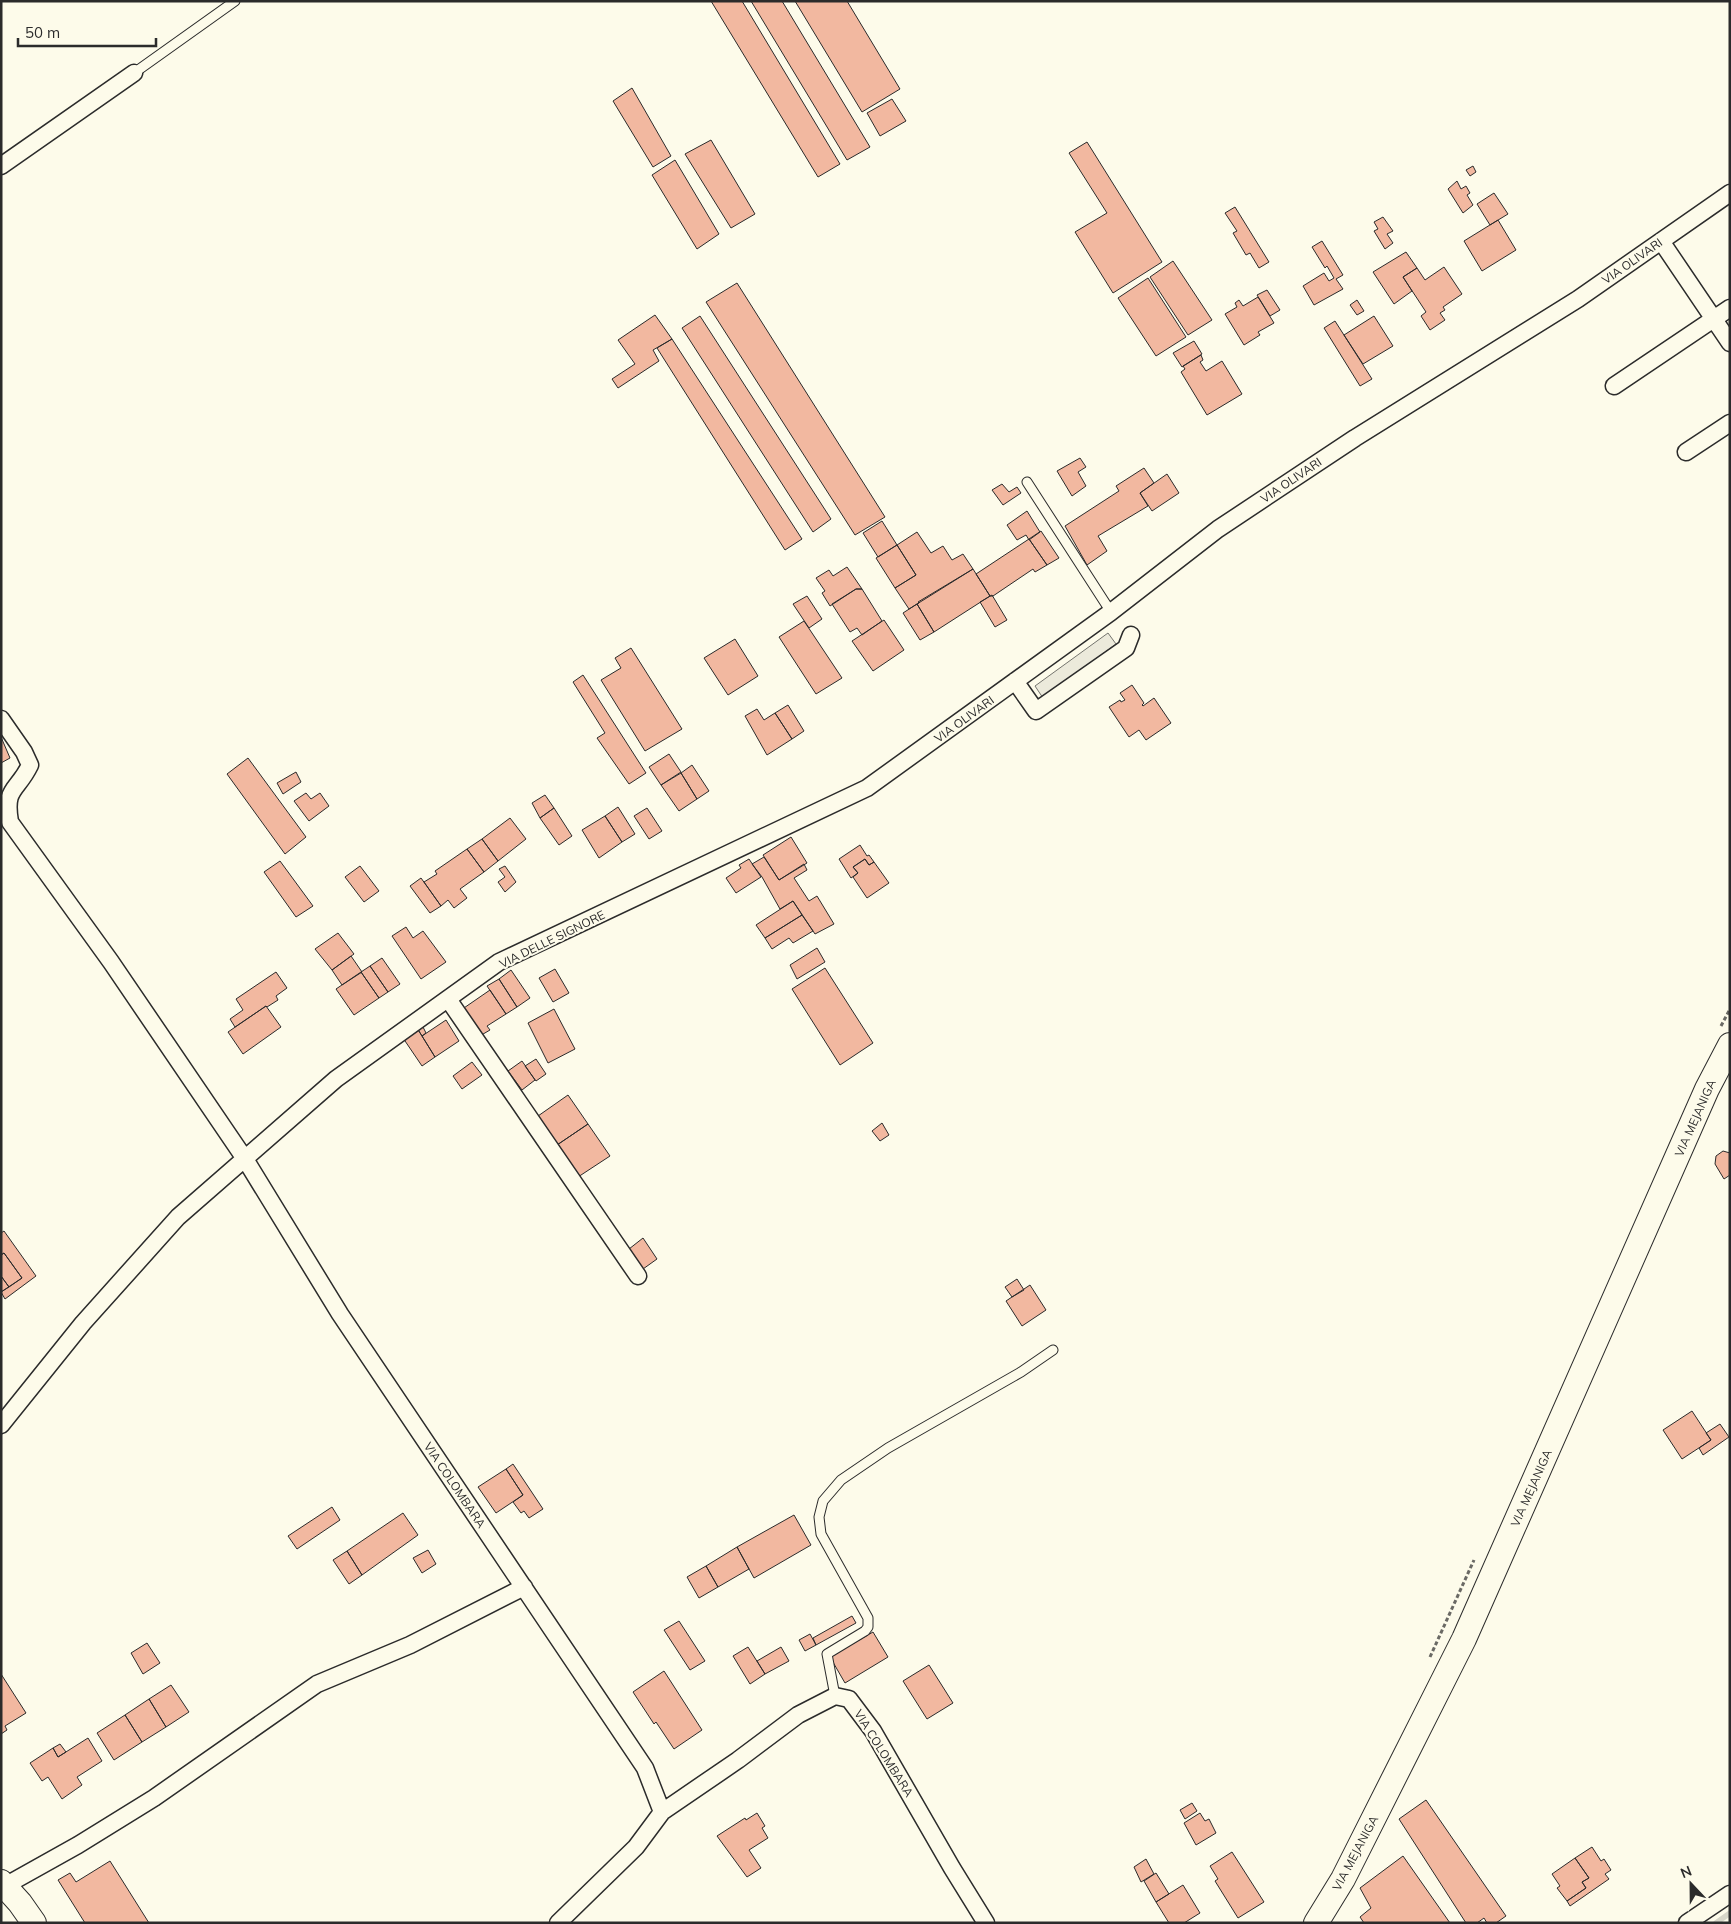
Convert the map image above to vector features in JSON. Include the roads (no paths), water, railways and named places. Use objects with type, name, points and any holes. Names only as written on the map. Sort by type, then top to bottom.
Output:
[{"type":"main road","name":"VIA MEJANIGA","points":[[1316,1923],[1343,1879],[1464,1639],[1707,1089],[1730,1045]]},
{"type":"main road","points":[[2,1885],[20,1903],[34,1923]]},
{"type":"street","points":[[1,166],[134,73]]},
{"type":"street","name":"VIA OLIVARI","points":[[867,788],[1111,612],[1218,529],[1355,438],[1578,299],[1730,192]]},
{"type":"street","points":[[1661,241],[1730,343]]},
{"type":"street","points":[[1614,386],[1730,308]]},
{"type":"street","points":[[1686,452],[1730,423]]},
{"type":"street","points":[[1016,681],[1036,711],[1126,648],[1131,635]]},
{"type":"street","name":"VIA COLOMBARA","points":[[1,719],[24,752],[30,765],[24,777],[12,789],[7,806],[10,822],[111,962],[245,1159],[340,1314],[645,1768],[662,1812]]},
{"type":"street","name":"VIA DELLE SIGNORE","points":[[1,1425],[83,1323],[178,1217],[336,1079],[500,962],[867,788]]},
{"type":"street","points":[[448,999],[638,1276]]},
{"type":"street","points":[[2,1885],[78,1845],[154,1798],[317,1684],[410,1645],[524,1586]]},
{"type":"street","points":[[558,1923],[636,1847],[662,1812],[738,1760],[798,1715],[835,1696]]},
{"type":"street","name":"VIA COLOMBARA","points":[[835,1696],[849,1699],[872,1731],[986,1923]]},
{"type":"street","points":[[1687,1923],[1730,1894]]},
{"type":"lane","points":[[134,73],[235,1]]},
{"type":"lane","points":[[1027,482],[1111,612]]},
{"type":"lane","points":[[835,1696],[827,1654],[865,1631],[868,1627],[868,1618],[822,1534],[819,1516],[823,1501],[841,1480],[888,1448],[1021,1372],[1053,1350]]},
{"type":"waterway","points":[[1716,1923],[1730,1913]]}]
